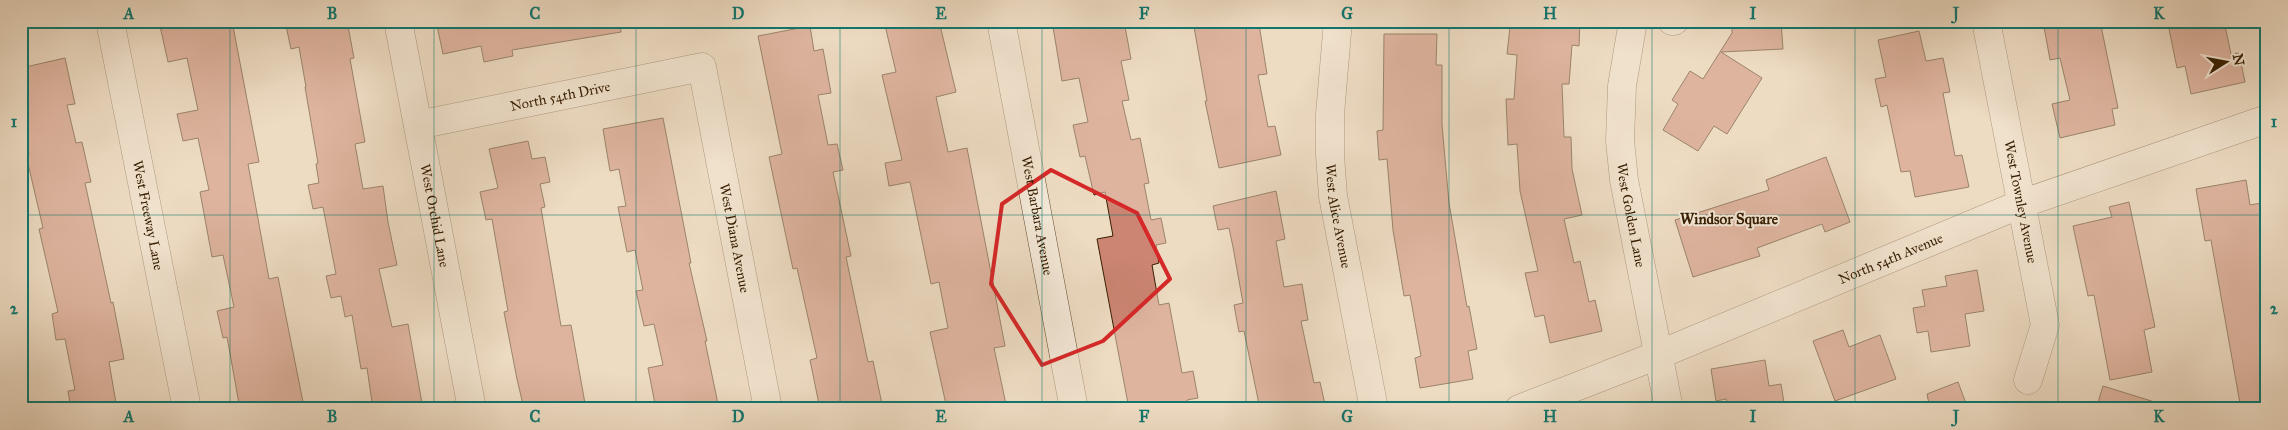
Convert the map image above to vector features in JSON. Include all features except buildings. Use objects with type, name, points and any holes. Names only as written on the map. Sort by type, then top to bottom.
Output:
[{"type":"street","name":"West Freeway Lane","points":[[110,21],[187,409]]},
{"type":"street","name":"West Orchid Lane","points":[[398,21],[472,409]]},
{"type":"street","name":"West Barbara Avenue","points":[[1001,21],[1074,409]]},
{"type":"street","name":"West Alice Avenue","points":[[1338,21],[1330,114],[1332,196],[1374,409]]},
{"type":"street","name":"West Golden Lane","points":[[1633,21],[1622,86],[1620,141],[1624,180],[1669,409]]},
{"type":"street","name":"West Townley Avenue","points":[[1986,21],[2045,325],[2028,380]]},
{"type":"street","name":"North 54th Drive","points":[[418,125],[702,67]]},
{"type":"street","name":"West Diana Avenue","points":[[702,67],[768,409]]},
{"type":"street","name":"North 54th Avenue","points":[[1519,409],[1658,355],[2022,204],[2267,119]]},
{"type":"highlighted area","points":[[1051,170],[1137,213],[1170,279],[1103,341],[1042,365],[991,284],[1002,204]]},
{"type":"district","name":"Windsor Square","points":[[1729,219]]}]
